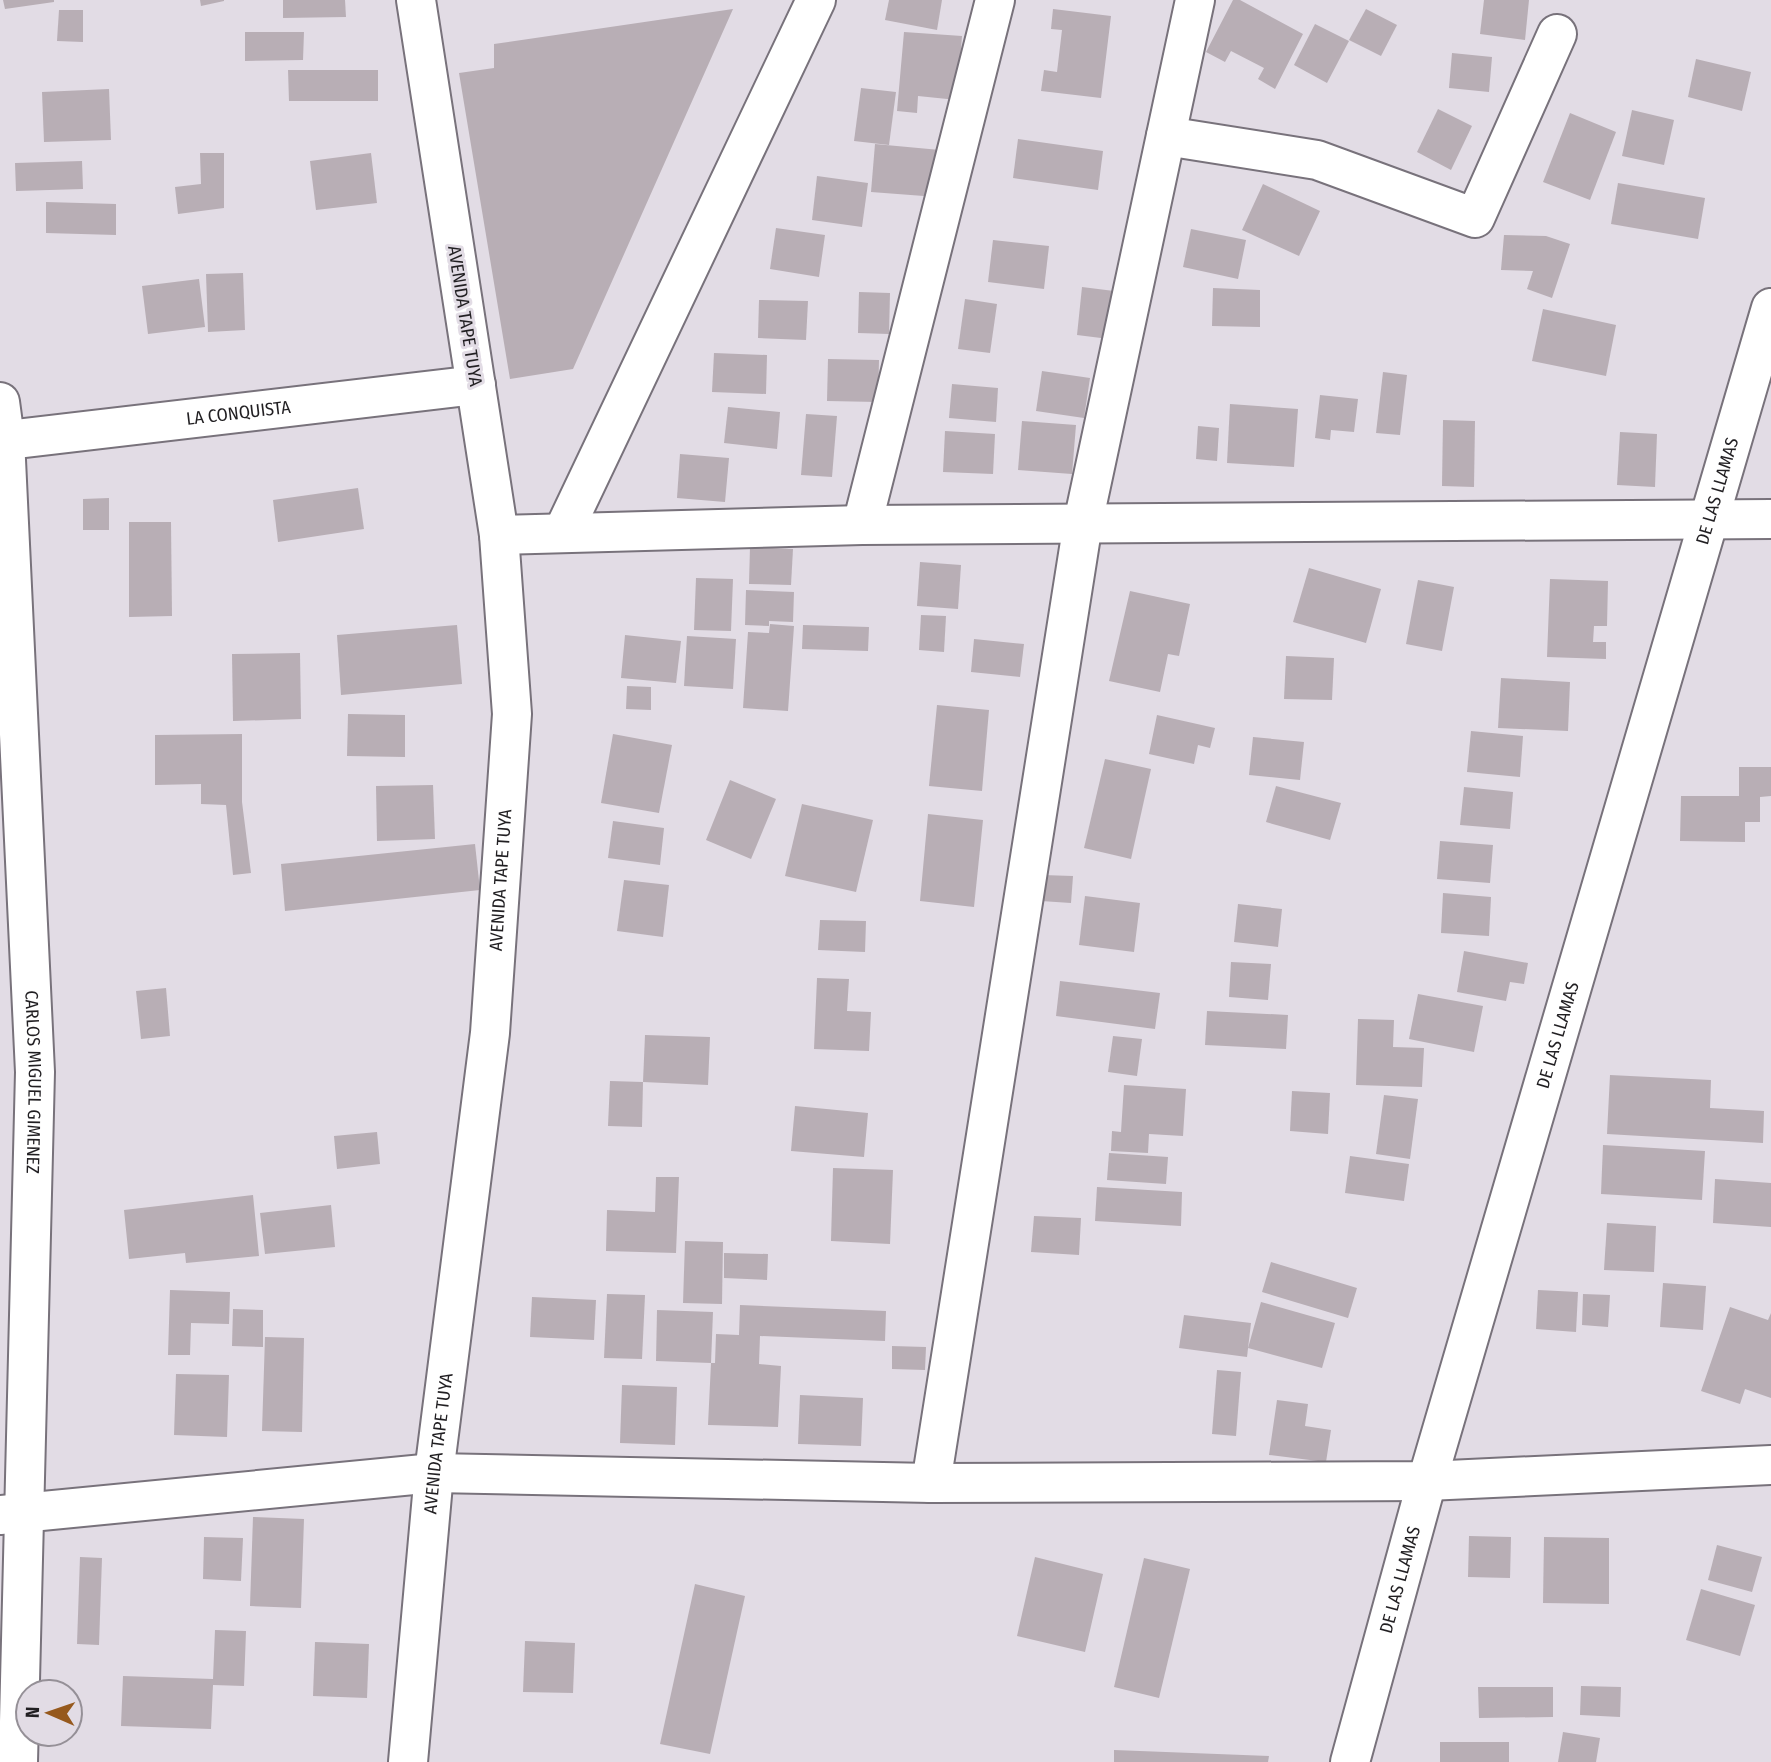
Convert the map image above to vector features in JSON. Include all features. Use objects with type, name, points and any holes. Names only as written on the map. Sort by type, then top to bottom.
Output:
[{"type":"street","name":"AVENIDA TAPE TUYA","points":[[408,1762],[434,1473],[491,1019],[512,714],[499,535],[416,0]]},
{"type":"street","points":[[563,532],[816,0]]},
{"type":"street","points":[[862,525],[995,0]]},
{"type":"street","points":[[931,1483],[1083,523],[1195,0]]},
{"type":"street","points":[[1166,136],[1318,160],[1475,218],[1558,34]]},
{"type":"street","name":"DE LAS LLAMAS","points":[[1350,1762],[1427,1481],[1771,309]]},
{"type":"street","name":"LA CONQUISTA","points":[[3,440],[476,385]]},
{"type":"street","name":"CARLOS MIGUEL GIMENEZ","points":[[0,402],[35,1072],[11,1515],[18,1762]]},
{"type":"street","points":[[499,535],[862,525],[1771,519]]},
{"type":"street","points":[[11,1515],[434,1473],[931,1483],[1427,1481],[1771,1465]]},
{"type":"building","points":[[3,0],[54,0],[54,2],[5,9]]},
{"type":"building","points":[[200,0],[224,0],[224,1],[201,6]]},
{"type":"building","points":[[283,0],[345,0],[346,17],[283,18]]},
{"type":"building","points":[[889,0],[942,0],[937,30],[885,20]]},
{"type":"building","points":[[1233,0],[1240,0],[1303,34],[1275,89],[1258,79],[1264,68],[1231,51],[1225,62],[1206,52]]},
{"type":"building","points":[[1484,0],[1529,0],[1525,40],[1480,34]]},
{"type":"building","points":[[733,9],[573,369],[510,379],[459,73],[494,68],[494,44]]},
{"type":"building","points":[[1053,9],[1111,16],[1101,98],[1041,91],[1044,70],[1057,72],[1062,30],[1051,29]]},
{"type":"building","points":[[1366,9],[1397,25],[1381,56],[1349,40]]},
{"type":"building","points":[[59,10],[83,10],[83,42],[57,41]]},
{"type":"building","points":[[1315,24],[1349,41],[1327,83],[1294,65]]},
{"type":"building","points":[[245,32],[304,32],[303,60],[245,61]]},
{"type":"building","points":[[904,32],[962,36],[957,100],[918,96],[917,113],[897,111]]},
{"type":"building","points":[[1452,53],[1492,57],[1489,92],[1449,88]]},
{"type":"building","points":[[1696,59],[1751,72],[1742,111],[1688,97]]},
{"type":"building","points":[[288,70],[378,70],[378,101],[289,101]]},
{"type":"building","points":[[861,88],[896,92],[889,145],[854,141]]},
{"type":"building","points":[[109,89],[111,140],[44,142],[42,92]]},
{"type":"building","points":[[1438,109],[1472,126],[1451,170],[1417,152]]},
{"type":"building","points":[[1632,110],[1674,120],[1664,165],[1622,156]]},
{"type":"building","points":[[1570,113],[1616,132],[1590,200],[1543,182]]},
{"type":"building","points":[[1018,139],[1103,151],[1098,190],[1013,178]]},
{"type":"building","points":[[875,144],[940,150],[937,197],[871,192]]},
{"type":"building","points":[[200,153],[224,153],[224,208],[178,214],[175,187],[201,184]]},
{"type":"building","points":[[371,153],[377,203],[316,210],[310,161]]},
{"type":"building","points":[[82,161],[83,189],[16,191],[15,163]]},
{"type":"building","points":[[817,176],[868,183],[862,227],[812,220]]},
{"type":"building","points":[[1618,183],[1705,198],[1698,239],[1611,224]]},
{"type":"building","points":[[1263,184],[1320,211],[1299,256],[1242,230]]},
{"type":"building","points":[[46,202],[116,204],[116,235],[46,233]]},
{"type":"building","points":[[776,228],[825,235],[819,277],[770,269]]},
{"type":"building","points":[[1191,229],[1246,240],[1238,279],[1183,267]]},
{"type":"building","points":[[1504,235],[1546,236],[1570,244],[1552,298],[1527,289],[1533,271],[1501,270]]},
{"type":"building","points":[[993,240],[1049,246],[1044,289],[988,282]]},
{"type":"building","points":[[243,273],[245,330],[208,332],[206,274]]},
{"type":"building","points":[[199,279],[205,327],[148,334],[142,286]]},
{"type":"building","points":[[1082,287],[1122,292],[1117,340],[1077,335]]},
{"type":"building","points":[[1213,288],[1260,290],[1260,327],[1212,326]]},
{"type":"building","points":[[859,292],[890,293],[889,334],[858,333]]},
{"type":"building","points":[[965,299],[997,304],[990,353],[958,349]]},
{"type":"building","points":[[759,300],[808,301],[806,340],[758,338]]},
{"type":"building","points":[[1543,309],[1616,325],[1606,376],[1532,361]]},
{"type":"building","points":[[714,353],[767,355],[766,394],[712,392]]},
{"type":"building","points":[[828,359],[879,360],[878,402],[827,401]]},
{"type":"building","points":[[1042,371],[1090,378],[1084,418],[1036,411]]},
{"type":"building","points":[[1383,372],[1407,375],[1400,435],[1376,433]]},
{"type":"building","points":[[952,384],[998,388],[996,422],[949,418]]},
{"type":"building","points":[[1320,395],[1358,399],[1354,432],[1331,430],[1330,440],[1315,438]]},
{"type":"building","points":[[1230,404],[1298,409],[1294,467],[1227,463]]},
{"type":"building","points":[[728,407],[780,412],[777,449],[724,443]]},
{"type":"building","points":[[806,414],[837,416],[832,477],[801,475]]},
{"type":"building","points":[[1443,420],[1475,421],[1474,487],[1442,486]]},
{"type":"building","points":[[1022,421],[1076,425],[1072,474],[1018,470]]},
{"type":"building","points":[[1198,426],[1219,428],[1217,461],[1196,459]]},
{"type":"building","points":[[945,431],[995,434],[993,474],[943,472]]},
{"type":"building","points":[[1620,432],[1657,434],[1655,487],[1617,485]]},
{"type":"building","points":[[680,454],[729,458],[725,502],[677,498]]},
{"type":"building","points":[[358,488],[364,529],[278,542],[273,500]]},
{"type":"building","points":[[109,498],[109,530],[83,530],[83,499]]},
{"type":"building","points":[[129,522],[171,522],[172,616],[129,617]]},
{"type":"building","points":[[750,547],[793,549],[791,585],[749,584]]},
{"type":"building","points":[[920,562],[961,565],[958,609],[917,606]]},
{"type":"building","points":[[1309,568],[1381,589],[1366,643],[1293,622]]},
{"type":"building","points":[[696,578],[733,579],[731,631],[694,630]]},
{"type":"building","points":[[1550,579],[1608,581],[1607,626],[1594,626],[1593,642],[1606,642],[1606,659],[1547,657]]},
{"type":"building","points":[[1418,580],[1454,587],[1442,651],[1406,644]]},
{"type":"building","points":[[746,590],[794,592],[793,622],[769,621],[769,626],[745,625]]},
{"type":"building","points":[[1130,591],[1190,604],[1179,656],[1168,654],[1160,692],[1109,681]]},
{"type":"building","points":[[921,615],[946,616],[944,652],[919,650]]},
{"type":"building","points":[[770,624],[794,626],[788,711],[743,708],[748,632],[769,633]]},
{"type":"building","points":[[457,625],[462,684],[341,695],[337,635]]},
{"type":"building","points":[[803,625],[869,627],[868,651],[802,649]]},
{"type":"building","points":[[625,635],[681,641],[676,683],[621,678]]},
{"type":"building","points":[[687,636],[736,639],[733,689],[684,686]]},
{"type":"building","points":[[974,639],[1024,644],[1020,677],[971,672]]},
{"type":"building","points":[[300,653],[301,719],[233,721],[232,654]]},
{"type":"building","points":[[1286,656],[1334,658],[1332,700],[1284,699]]},
{"type":"building","points":[[1501,678],[1570,682],[1568,731],[1498,728]]},
{"type":"building","points":[[627,686],[651,687],[651,710],[626,709]]},
{"type":"building","points":[[937,705],[989,710],[982,791],[929,786]]},
{"type":"building","points":[[348,714],[405,715],[405,757],[347,756]]},
{"type":"building","points":[[1157,715],[1215,728],[1210,748],[1198,745],[1194,764],[1149,754]]},
{"type":"building","points":[[1471,731],[1523,736],[1520,777],[1467,772]]},
{"type":"building","points":[[242,734],[242,802],[251,873],[233,875],[226,805],[201,804],[201,784],[155,785],[155,735]]},
{"type":"building","points":[[613,734],[672,745],[659,813],[601,803]]},
{"type":"building","points":[[1253,737],[1304,742],[1300,780],[1249,775]]},
{"type":"building","points":[[1105,759],[1151,769],[1131,859],[1084,848]]},
{"type":"building","points":[[1739,767],[1771,767],[1771,796],[1760,797],[1760,822],[1745,822],[1745,842],[1680,841],[1681,796],[1739,796]]},
{"type":"building","points":[[730,780],[776,799],[751,859],[706,840]]},
{"type":"building","points":[[433,785],[435,839],[377,841],[376,786]]},
{"type":"building","points":[[1276,786],[1341,803],[1330,840],[1266,822]]},
{"type":"building","points":[[1464,787],[1513,792],[1510,829],[1460,825]]},
{"type":"building","points":[[802,804],[873,820],[856,892],[785,876]]},
{"type":"building","points":[[928,814],[983,820],[974,907],[920,901]]},
{"type":"building","points":[[613,821],[664,828],[660,865],[608,858]]},
{"type":"building","points":[[1440,841],[1493,845],[1490,883],[1437,879]]},
{"type":"building","points":[[475,844],[480,890],[285,911],[281,864]]},
{"type":"building","points":[[1042,875],[1073,876],[1071,903],[1041,901]]},
{"type":"building","points":[[624,880],[669,885],[663,937],[617,931]]},
{"type":"building","points":[[1443,893],[1491,897],[1489,936],[1441,933]]},
{"type":"building","points":[[1085,896],[1140,903],[1134,952],[1079,945]]},
{"type":"building","points":[[1238,904],[1282,909],[1278,947],[1234,942]]},
{"type":"building","points":[[820,920],[866,921],[865,952],[818,950]]},
{"type":"building","points":[[1464,951],[1528,963],[1524,984],[1510,982],[1506,1001],[1457,992]]},
{"type":"building","points":[[1231,962],[1271,964],[1268,1000],[1229,997]]},
{"type":"building","points":[[817,978],[849,979],[847,1011],[871,1012],[869,1051],[814,1049]]},
{"type":"building","points":[[1060,981],[1160,993],[1155,1029],[1056,1016]]},
{"type":"building","points":[[166,988],[170,1036],[141,1039],[136,991]]},
{"type":"building","points":[[1418,994],[1483,1006],[1474,1052],[1409,1039]]},
{"type":"building","points":[[1207,1011],[1288,1015],[1286,1049],[1205,1045]]},
{"type":"building","points":[[1358,1019],[1394,1020],[1393,1047],[1424,1048],[1422,1087],[1356,1085]]},
{"type":"building","points":[[645,1035],[710,1037],[708,1085],[643,1082]]},
{"type":"building","points":[[1113,1036],[1142,1039],[1137,1076],[1108,1072]]},
{"type":"building","points":[[1610,1075],[1711,1080],[1710,1108],[1764,1111],[1763,1143],[1607,1134]]},
{"type":"building","points":[[610,1081],[643,1082],[642,1127],[608,1126]]},
{"type":"building","points":[[1124,1085],[1186,1089],[1183,1136],[1149,1134],[1148,1153],[1111,1151],[1112,1131],[1121,1132]]},
{"type":"building","points":[[1292,1091],[1330,1093],[1328,1134],[1290,1131]]},
{"type":"building","points":[[1384,1095],[1418,1099],[1410,1159],[1376,1154]]},
{"type":"building","points":[[795,1106],[868,1113],[864,1157],[791,1151]]},
{"type":"building","points":[[377,1132],[380,1164],[337,1169],[334,1136]]},
{"type":"building","points":[[1603,1145],[1705,1151],[1702,1200],[1601,1194]]},
{"type":"building","points":[[1109,1153],[1168,1157],[1166,1184],[1107,1180]]},
{"type":"building","points":[[1350,1156],[1409,1164],[1404,1201],[1345,1193]]},
{"type":"building","points":[[833,1168],[893,1170],[890,1244],[831,1241]]},
{"type":"building","points":[[656,1177],[679,1177],[676,1253],[606,1251],[607,1210],[655,1212]]},
{"type":"building","points":[[1715,1179],[1771,1183],[1771,1227],[1713,1223]]},
{"type":"building","points":[[1097,1187],[1182,1192],[1181,1226],[1095,1221]]},
{"type":"building","points":[[253,1195],[259,1256],[186,1263],[185,1253],[129,1259],[124,1210]]},
{"type":"building","points":[[331,1205],[335,1247],[265,1254],[260,1213]]},
{"type":"building","points":[[1034,1216],[1081,1218],[1079,1255],[1031,1252]]},
{"type":"building","points":[[1607,1223],[1656,1226],[1654,1272],[1604,1270]]},
{"type":"building","points":[[685,1241],[723,1242],[722,1304],[683,1303]]},
{"type":"building","points":[[724,1253],[768,1254],[767,1280],[724,1278]]},
{"type":"building","points":[[1271,1262],[1357,1288],[1348,1318],[1262,1292]]},
{"type":"building","points":[[1663,1283],[1706,1286],[1703,1330],[1660,1327]]},
{"type":"building","points":[[170,1290],[230,1292],[229,1324],[191,1323],[190,1355],[168,1355]]},
{"type":"building","points":[[1538,1290],[1578,1292],[1576,1332],[1536,1329]]},
{"type":"building","points":[[607,1294],[645,1295],[642,1359],[604,1358]]},
{"type":"building","points":[[1583,1294],[1610,1295],[1608,1327],[1582,1325]]},
{"type":"building","points":[[532,1297],[596,1300],[594,1340],[530,1337]]},
{"type":"building","points":[[1261,1302],[1335,1323],[1322,1368],[1248,1348]]},
{"type":"building","points":[[740,1305],[886,1311],[885,1341],[760,1336],[759,1364],[781,1366],[778,1427],[708,1425],[711,1363],[715,1363],[716,1334],[739,1335]]},
{"type":"building","points":[[1730,1307],[1768,1320],[1771,1313],[1771,1398],[1745,1389],[1740,1404],[1701,1391]]},
{"type":"building","points":[[233,1309],[263,1310],[263,1347],[232,1346]]},
{"type":"building","points":[[657,1310],[713,1312],[711,1363],[656,1361]]},
{"type":"building","points":[[1184,1315],[1251,1323],[1247,1357],[1179,1348]]},
{"type":"building","points":[[265,1337],[304,1338],[302,1432],[262,1431]]},
{"type":"building","points":[[892,1346],[926,1347],[925,1370],[892,1369]]},
{"type":"building","points":[[1217,1370],[1241,1372],[1236,1436],[1212,1434]]},
{"type":"building","points":[[176,1374],[229,1375],[227,1437],[174,1435]]},
{"type":"building","points":[[622,1385],[677,1387],[675,1445],[620,1443]]},
{"type":"building","points":[[800,1395],[863,1398],[861,1446],[798,1444]]},
{"type":"building","points":[[1277,1400],[1308,1404],[1305,1426],[1331,1430],[1326,1462],[1269,1455]]},
{"type":"building","points":[[253,1517],[304,1519],[301,1608],[250,1606]]},
{"type":"building","points":[[1469,1536],[1511,1537],[1510,1578],[1468,1577]]},
{"type":"building","points":[[204,1537],[243,1538],[241,1581],[203,1579]]},
{"type":"building","points":[[1544,1537],[1609,1538],[1609,1604],[1543,1603]]},
{"type":"building","points":[[1717,1545],[1762,1557],[1752,1592],[1708,1580]]},
{"type":"building","points":[[80,1557],[102,1558],[99,1645],[77,1644]]},
{"type":"building","points":[[1035,1557],[1103,1574],[1085,1652],[1017,1636]]},
{"type":"building","points":[[1144,1558],[1190,1569],[1159,1698],[1114,1687]]},
{"type":"building","points":[[695,1584],[745,1596],[710,1754],[660,1744]]},
{"type":"building","points":[[1701,1589],[1755,1605],[1740,1656],[1686,1640]]},
{"type":"building","points":[[215,1630],[246,1631],[244,1686],[213,1685],[211,1729],[121,1726],[123,1676],[213,1679]]},
{"type":"building","points":[[525,1641],[575,1643],[573,1693],[523,1692]]},
{"type":"building","points":[[315,1642],[369,1644],[367,1698],[313,1696]]},
{"type":"building","points":[[1581,1686],[1621,1687],[1620,1717],[1580,1715]]},
{"type":"building","points":[[1478,1687],[1553,1687],[1553,1717],[1479,1718]]},
{"type":"building","points":[[1563,1732],[1600,1738],[1596,1762],[1558,1762]]},
{"type":"building","points":[[1440,1742],[1509,1742],[1509,1762],[1440,1762]]},
{"type":"building","points":[[1114,1750],[1269,1756],[1268,1762],[1114,1762]]}]
